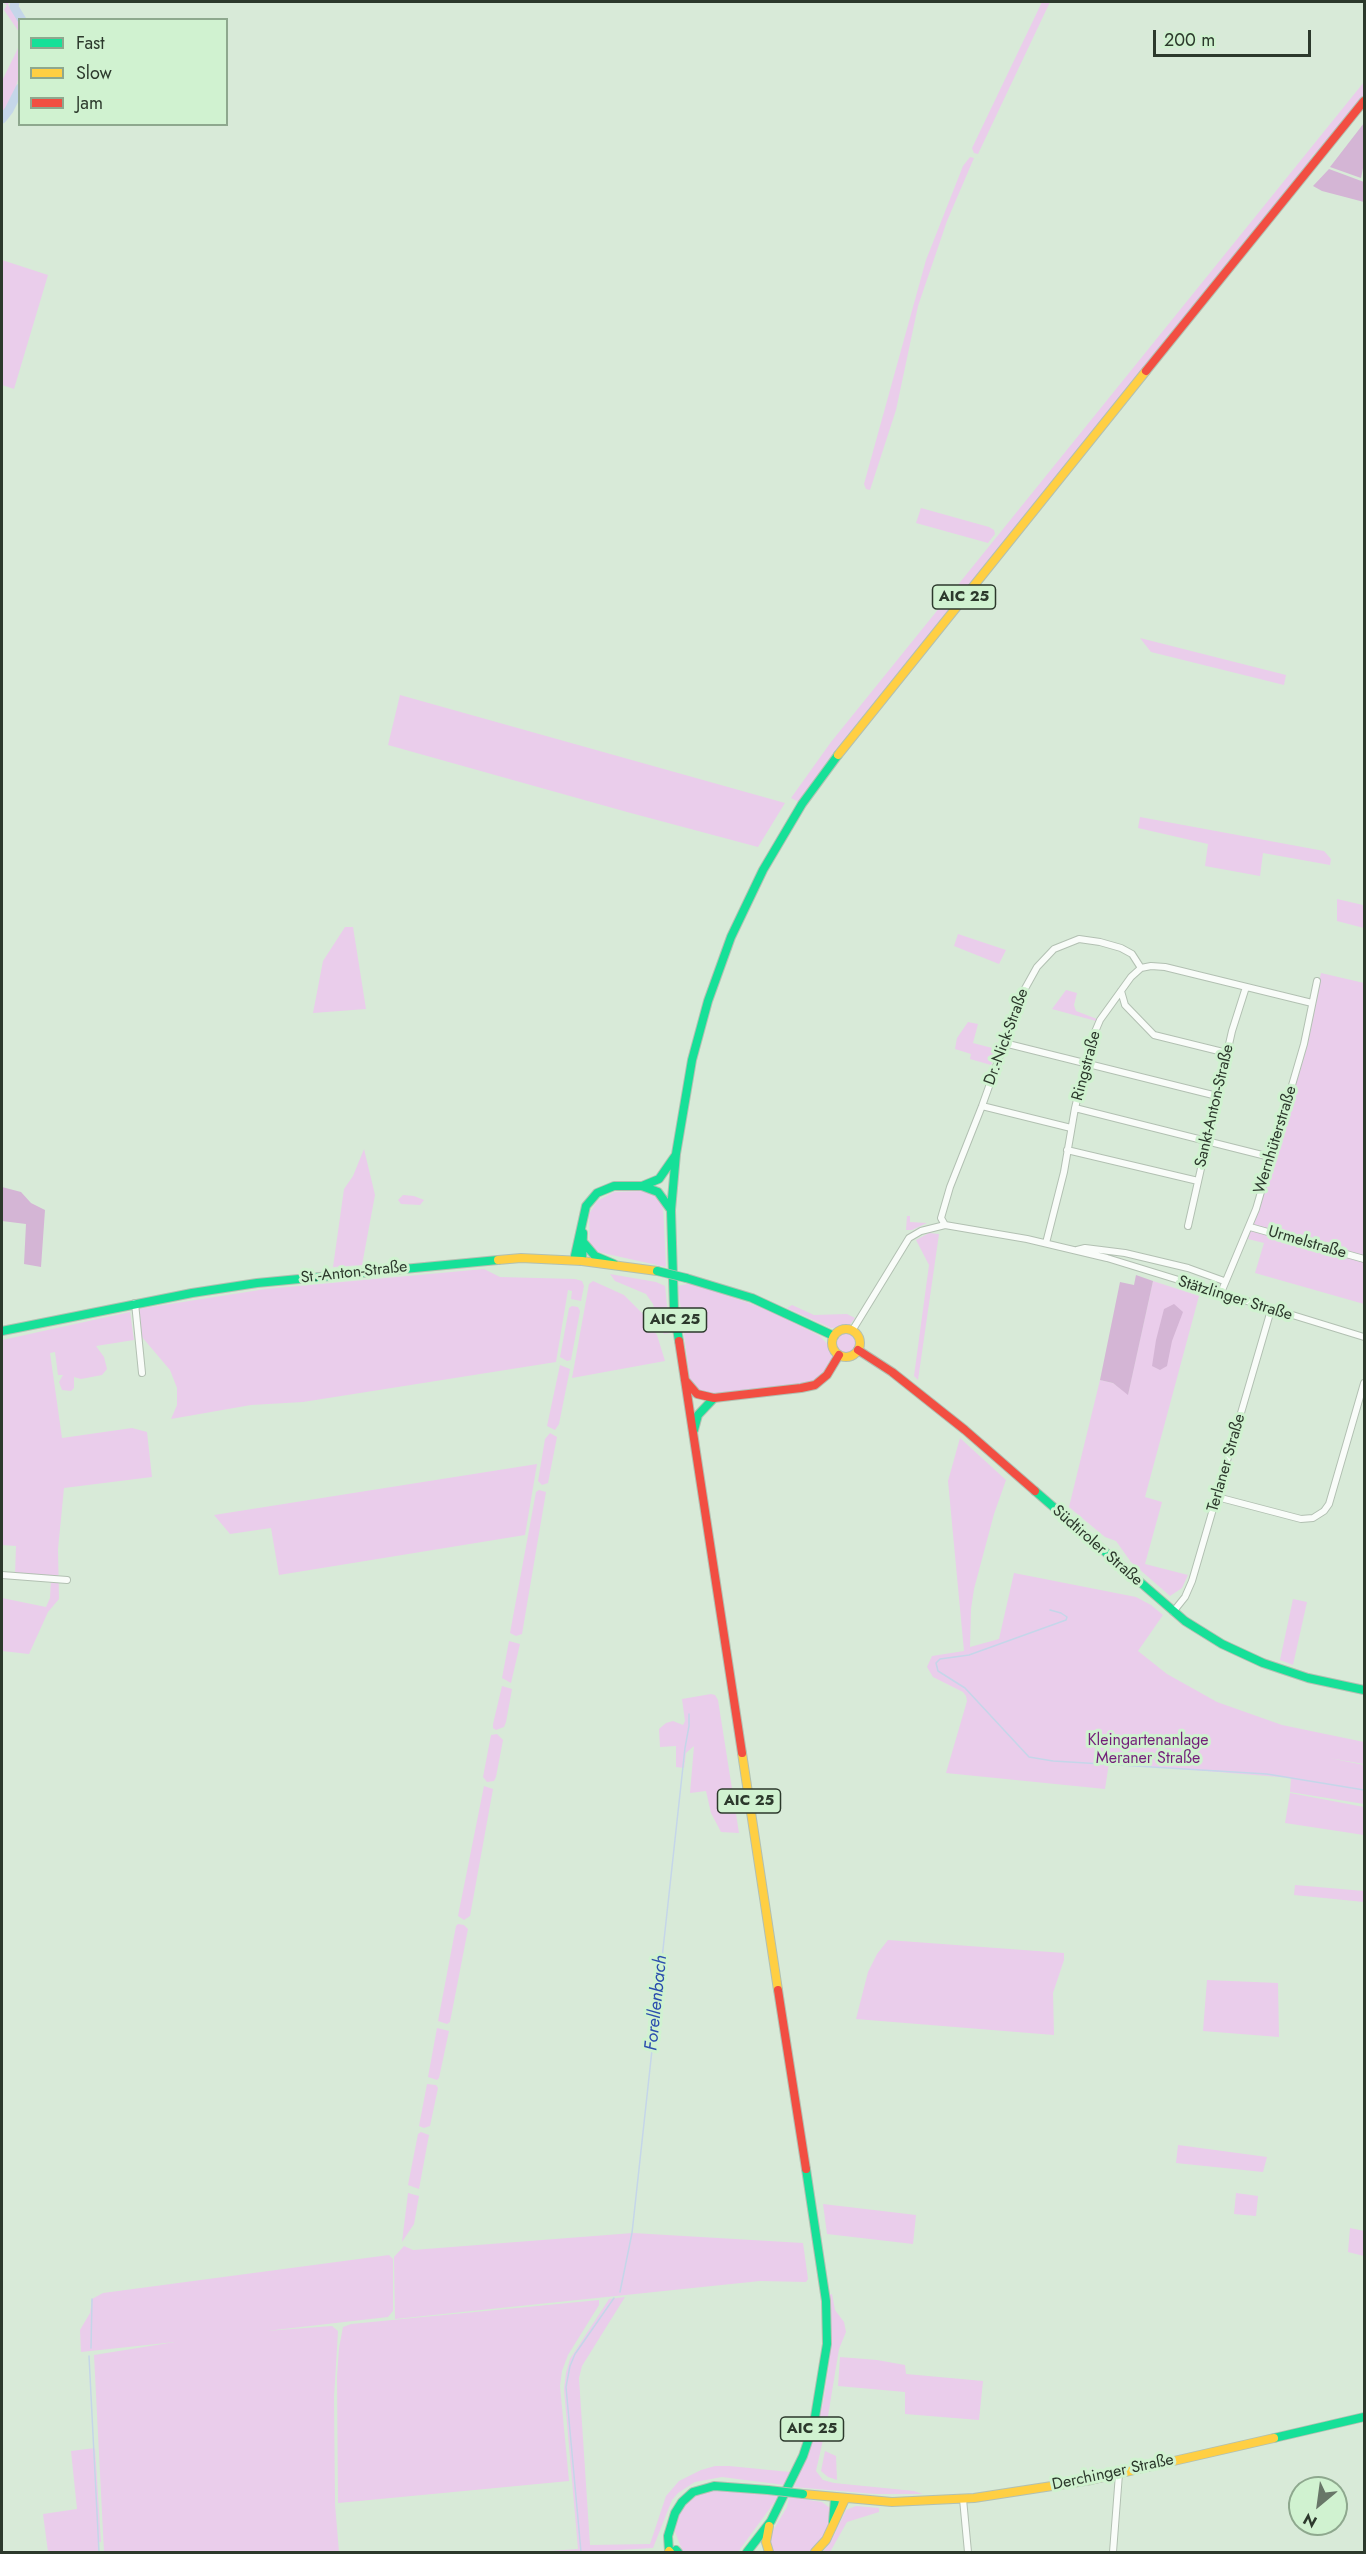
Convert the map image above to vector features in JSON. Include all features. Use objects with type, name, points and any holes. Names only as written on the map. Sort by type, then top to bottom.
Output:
[{"type":"main road","name":"AIC 25","points":[[747,2553],[771,2521],[796,2474],[814,2423],[827,2344],[826,2301],[674,1310],[671,1210],[676,1154],[692,1060],[708,1001],[728,947],[763,870],[802,804],[849,740],[1365,101]]},
{"type":"main road","points":[[642,1186],[659,1179],[676,1154]]},
{"type":"main road","points":[[574,1260],[586,1206],[597,1193],[614,1186],[642,1186],[658,1192],[671,1210]]},
{"type":"main road","points":[[574,1260],[584,1243],[582,1218]]},
{"type":"main road","points":[[584,1243],[595,1256],[614,1264]]},
{"type":"main road","name":"St.-Anton-Straße","points":[[2,1331],[135,1303],[257,1283],[521,1258],[614,1264],[686,1278],[752,1298],[834,1336]]},
{"type":"main road","points":[[843,1330],[852,1331],[859,1340],[858,1350],[850,1356],[839,1355],[833,1346],[834,1336],[843,1330]]},
{"type":"main road","name":"Südtiroler Straße","points":[[858,1350],[899,1378],[965,1430],[1173,1612],[1204,1634],[1253,1659],[1299,1676],[1365,1690]]},
{"type":"main road","points":[[683,1378],[697,1394],[714,1398],[815,1384],[827,1375],[839,1355]]},
{"type":"main road","points":[[693,1434],[698,1415],[714,1398]]},
{"type":"main road","name":"Derchinger Straße","points":[[673,2551],[670,2528],[675,2513],[682,2502],[700,2489],[728,2486],[845,2499],[909,2503],[963,2499],[1119,2474],[1236,2444],[1365,2416]]},
{"type":"main road","points":[[833,2527],[835,2498]]},
{"type":"main road","points":[[815,2553],[833,2527],[845,2499]]},
{"type":"main road","points":[[769,2553],[766,2542],[771,2521]]},
{"type":"street","name":"Dr.-Nick-Straße","points":[[945,1225],[941,1218],[943,1209],[1004,1043],[1028,980],[1047,955],[1062,944],[1078,939],[1112,945],[1132,954],[1141,968]]},
{"type":"street","points":[[1141,968],[1165,967],[1312,1004]]},
{"type":"street","name":"Ringstraße","points":[[1046,1243],[1085,1063],[1100,1020],[1131,977],[1141,968]]},
{"type":"street","name":"Wernhüterstraße","points":[[1220,1295],[1224,1281],[1250,1227],[1291,1092],[1317,981]]},
{"type":"street","name":"Sankt-Anton-Straße","points":[[1188,1226],[1227,1053],[1246,987]]},
{"type":"street","points":[[1121,991],[1125,1005],[1154,1035],[1227,1053]]},
{"type":"street","points":[[1114,1002],[1125,1005]]},
{"type":"street","points":[[1004,1043],[1217,1096]]},
{"type":"street","points":[[982,1106],[1071,1128]]},
{"type":"street","points":[[1075,1108],[1270,1157]]},
{"type":"street","points":[[1067,1150],[1198,1181]]},
{"type":"street","name":"Stätzlinger Straße","points":[[852,1331],[909,1238],[933,1227],[945,1225],[1046,1243],[1107,1258],[1220,1295],[1365,1337]]},
{"type":"street","name":"Urmelstraße","points":[[1250,1227],[1365,1259]]},
{"type":"street","name":"Stätzlinger Straße","points":[[1075,1250],[1085,1248],[1108,1251],[1188,1268],[1224,1281]]},
{"type":"street","points":[[1107,1258],[1108,1251]]},
{"type":"street","points":[[135,1303],[142,1373]]},
{"type":"street","name":"Terlaner Straße","points":[[1173,1612],[1185,1597],[1192,1581],[1271,1310]]},
{"type":"street","points":[[1217,1497],[1301,1519],[1313,1518],[1324,1511],[1329,1504],[1365,1383]]},
{"type":"street","points":[[2,1575],[67,1580]]},
{"type":"street","points":[[1113,2553],[1119,2474]]},
{"type":"street","points":[[963,2499],[968,2553]]},
{"type":"green space","points":[[2,2],[9,2],[8,5],[18,20],[18,31],[4,10],[7,5]]},
{"type":"green space","points":[[1042,2],[1050,2],[978,154],[974,153],[972,148]]},
{"type":"green space","points":[[18,48],[18,80],[2,114],[2,81]]},
{"type":"green space","points":[[1364,82],[1364,95],[1323,146],[1312,156],[1309,163],[1183,320],[1167,336],[1164,344],[830,757],[799,802],[791,798],[831,742]]},
{"type":"green space","points":[[970,157],[974,158],[947,221],[918,306],[896,410],[870,490],[866,489],[864,484],[926,260],[963,166]]},
{"type":"green space","points":[[2,260],[48,275],[14,389],[2,385]]},
{"type":"green space","points":[[921,508],[989,527],[994,530],[995,534],[988,543],[916,523]]},
{"type":"green space","points":[[1140,638],[1286,675],[1284,685],[1151,652]]},
{"type":"green space","points":[[400,695],[785,803],[758,847],[388,745]]},
{"type":"green space","points":[[1140,817],[1324,851],[1331,859],[1330,865],[1263,853],[1260,876],[1205,866],[1208,844],[1138,828]]},
{"type":"green space","points":[[1337,899],[1363,905],[1364,928],[1337,921]]},
{"type":"green space","points":[[345,927],[353,927],[366,1009],[313,1013],[323,961]]},
{"type":"green space","points":[[958,934],[1006,950],[999,964],[954,946]]},
{"type":"green space","points":[[1321,973],[1364,983],[1364,1304],[1255,1273],[1264,1243],[1248,1239],[1295,1085]]},
{"type":"green space","points":[[1066,990],[1077,993],[1074,1005],[1076,1011],[1097,1019],[1096,1021],[1052,1009]]},
{"type":"green space","points":[[968,1022],[978,1024],[973,1043],[996,1049],[991,1065],[970,1059],[971,1054],[955,1049],[957,1038]]},
{"type":"green space","points":[[364,1149],[375,1195],[362,1265],[333,1267],[344,1189],[353,1176]]},
{"type":"green space","points":[[614,1192],[654,1193],[663,1204],[666,1267],[598,1252],[590,1246],[589,1214],[597,1201]]},
{"type":"green space","points":[[403,1195],[424,1200],[420,1205],[401,1204],[398,1200]]},
{"type":"green space","points":[[907,1216],[910,1216],[910,1222],[927,1223],[912,1230],[906,1230]]},
{"type":"green space","points":[[929,1233],[939,1234],[918,1380],[914,1376],[929,1265],[916,1240]]},
{"type":"green space","points":[[484,1269],[500,1277],[582,1281],[584,1286],[581,1301],[571,1299],[572,1291],[568,1290],[556,1362],[303,1402],[251,1405],[171,1419],[177,1405],[177,1388],[170,1370],[142,1337],[139,1329],[138,1309],[266,1289]]},
{"type":"green space","points":[[610,1274],[656,1282],[665,1286],[670,1333],[664,1334],[659,1326],[653,1304],[646,1294],[615,1281]]},
{"type":"green space","points":[[593,1281],[624,1295],[642,1313],[657,1335],[665,1361],[572,1378],[589,1284]]},
{"type":"green space","points":[[1153,1281],[1199,1296],[1145,1497],[1162,1502],[1145,1564],[1188,1575],[1182,1588],[1170,1596],[1131,1562],[1116,1541],[1105,1537],[1069,1507],[1100,1380],[1113,1383],[1128,1394]]},
{"type":"green space","points":[[691,1283],[769,1310],[820,1336],[830,1347],[832,1358],[824,1372],[814,1381],[800,1385],[716,1395],[696,1389],[690,1382],[678,1286]]},
{"type":"green space","points":[[792,1305],[814,1315],[847,1314],[855,1318],[848,1327],[831,1328],[787,1308]]},
{"type":"green space","points":[[578,1307],[580,1311],[571,1360],[567,1361],[560,1357],[569,1308]]},
{"type":"green space","points":[[130,1312],[134,1340],[96,1346],[104,1357],[107,1369],[102,1375],[81,1379],[74,1377],[74,1388],[71,1391],[62,1390],[59,1382],[63,1375],[58,1375],[55,1352],[50,1353],[62,1438],[132,1428],[147,1432],[152,1477],[64,1488],[58,1549],[59,1599],[48,1612],[29,1654],[2,1651],[2,1598],[46,1607],[50,1598],[51,1579],[15,1575],[16,1546],[2,1545],[2,1340]]},
{"type":"green space","points":[[846,1333],[853,1336],[856,1343],[853,1350],[846,1353],[839,1350],[836,1343],[839,1336]]},
{"type":"green space","points":[[560,1365],[570,1369],[559,1424],[555,1430],[547,1426]]},
{"type":"green space","points":[[550,1433],[557,1437],[548,1483],[542,1485],[538,1481],[545,1439]]},
{"type":"green space","name":"Kleingartenanlage Meraner Straße","points":[[960,1438],[1006,1480],[994,1514],[974,1589],[970,1647],[999,1639],[1014,1573],[1136,1597],[1163,1615],[1138,1651],[1167,1674],[1217,1702],[1282,1725],[1364,1742],[1364,1764],[1329,1758],[1364,1765],[1364,1804],[1290,1792],[1291,1778],[1109,1763],[1105,1789],[946,1773],[967,1701],[963,1692],[933,1677],[927,1667],[932,1656],[964,1651],[948,1481]]},
{"type":"green space","points":[[537,1464],[525,1535],[279,1575],[271,1528],[230,1534],[214,1515]]},
{"type":"green space","points":[[539,1490],[546,1492],[522,1634],[516,1636],[510,1633],[536,1492]]},
{"type":"green space","points":[[1293,1599],[1307,1602],[1293,1665],[1280,1660]]},
{"type":"green space","points":[[509,1641],[520,1644],[511,1683],[502,1678]]},
{"type":"green space","points":[[502,1686],[512,1689],[506,1722],[504,1727],[496,1730],[493,1724]]},
{"type":"green space","points":[[715,1695],[718,1700],[739,1833],[721,1832],[711,1813],[706,1791],[690,1793],[694,1746],[686,1753],[684,1768],[676,1767],[676,1746],[660,1747],[659,1729],[666,1723],[673,1721],[683,1725],[685,1721],[682,1699]]},
{"type":"green space","points":[[497,1734],[503,1740],[496,1777],[494,1781],[487,1782],[483,1777],[491,1735]]},
{"type":"green space","points":[[484,1786],[493,1789],[470,1916],[464,1920],[458,1916]]},
{"type":"green space","points":[[1290,1793],[1364,1807],[1364,1835],[1285,1823]]},
{"type":"green space","points":[[1295,1885],[1364,1891],[1364,1902],[1294,1895]]},
{"type":"green space","points":[[458,1924],[468,1929],[450,2022],[447,2024],[438,2021]]},
{"type":"green space","points":[[888,1940],[1064,1953],[1064,1960],[1053,1993],[1054,2035],[856,2019],[868,1972],[877,1954]]},
{"type":"green space","points":[[1207,1980],[1278,1983],[1279,2037],[1203,2031]]},
{"type":"green space","points":[[437,2028],[449,2031],[437,2080],[428,2077]]},
{"type":"green space","points":[[427,2084],[436,2085],[438,2088],[430,2126],[424,2128],[419,2126]]},
{"type":"green space","points":[[421,2132],[429,2135],[419,2189],[408,2185],[418,2134]]},
{"type":"green space","points":[[1178,2145],[1267,2157],[1263,2172],[1176,2163]]},
{"type":"green space","points":[[408,2193],[419,2196],[414,2224],[402,2242]]},
{"type":"green space","points":[[1236,2193],[1258,2196],[1256,2216],[1234,2214]]},
{"type":"green space","points":[[823,2204],[916,2215],[913,2244],[827,2234]]},
{"type":"green space","points":[[1350,2228],[1364,2231],[1364,2256],[1348,2252]]},
{"type":"green space","points":[[633,2233],[803,2243],[808,2279],[806,2282],[760,2281],[395,2319],[394,2257],[404,2246],[413,2250]]},
{"type":"green space","points":[[389,2255],[393,2259],[393,2311],[388,2317],[266,2331],[332,2326],[338,2331],[334,2397],[335,2504],[339,2552],[104,2552],[94,2355],[175,2342],[81,2352],[80,2330],[90,2313],[92,2299],[103,2293]]},
{"type":"green space","points":[[832,2294],[835,2310],[844,2322],[846,2332],[839,2349],[816,2471],[823,2480],[834,2483],[914,2491],[923,2494],[875,2494],[794,2487],[813,2441],[823,2403],[830,2356],[829,2295]]},
{"type":"green space","points":[[625,2297],[582,2366],[579,2378],[590,2545],[650,2544],[666,2496],[679,2481],[701,2470],[715,2466],[729,2466],[790,2472],[784,2485],[722,2477],[695,2482],[678,2493],[672,2500],[653,2548],[536,2552],[578,2549],[564,2389],[566,2373],[570,2359],[609,2299]]},
{"type":"green space","points":[[599,2300],[599,2305],[568,2355],[562,2371],[560,2386],[569,2481],[338,2503],[337,2377],[343,2327],[351,2324]]},
{"type":"green space","points":[[840,2357],[905,2365],[906,2374],[983,2381],[979,2420],[905,2414],[905,2392],[838,2386]]},
{"type":"green space","points":[[95,2448],[101,2542],[98,2542],[98,2552],[48,2552],[43,2514],[77,2509],[71,2451]]},
{"type":"green space","points":[[825,2451],[836,2456],[837,2480],[821,2471]]},
{"type":"green space","points":[[715,2490],[779,2496],[738,2552],[683,2552],[675,2532],[676,2520],[681,2510],[698,2494]]},
{"type":"green space","points":[[789,2497],[822,2502],[830,2508],[829,2525],[824,2536],[810,2552],[772,2552],[770,2547],[771,2534],[787,2507]]},
{"type":"green space","points":[[856,2506],[879,2508],[879,2512],[847,2522],[830,2552],[823,2552],[846,2510]]},
{"type":"shaded area","points":[[1364,123],[1364,163],[1361,178],[1330,167]]},
{"type":"shaded area","points":[[1329,169],[1364,182],[1364,202],[1322,191],[1313,186]]},
{"type":"shaded area","points":[[2,1187],[21,1192],[31,1203],[45,1210],[41,1267],[24,1264],[26,1224],[2,1221]]},
{"type":"shaded area","points":[[1136,1275],[1153,1281],[1128,1395],[1113,1383],[1100,1380],[1120,1282],[1134,1285]]},
{"type":"shaded area","points":[[1174,1304],[1183,1312],[1172,1341],[1167,1366],[1160,1370],[1152,1366],[1156,1340],[1164,1309]]},
{"type":"waterway","points":[[15,2],[14,7],[21,18]]},
{"type":"waterway","points":[[2,119],[18,92]]},
{"type":"waterway","points":[[1050,1610],[1061,1613],[1067,1617],[1066,1620],[969,1655],[940,1659],[936,1663],[938,1671],[965,1688],[1029,1757],[1053,1761],[1267,1774],[1364,1790]]},
{"type":"waterway","name":"Forellenbach","points":[[620,2292],[632,2233],[689,1714]]},
{"type":"waterway","name":"Forellenbach","points":[[581,2552],[566,2387],[575,2354],[614,2298]]},
{"type":"waterway","points":[[91,2348],[92,2299]]},
{"type":"waterway","points":[[89,2356],[99,2552]]},
{"type":"traffic: fast","points":[[679,1341],[674,1310],[671,1210],[676,1154],[692,1060],[708,1001],[731,937],[763,870],[802,804],[838,755]]},
{"type":"traffic: fast","points":[[642,1186],[659,1179],[675,1156]]},
{"type":"traffic: fast","points":[[574,1260],[586,1206],[597,1193],[614,1186],[642,1186],[658,1192],[671,1210]]},
{"type":"traffic: fast","points":[[582,1261],[583,1233]]},
{"type":"traffic: fast","points":[[584,1243],[595,1256],[614,1264]]},
{"type":"traffic: fast","points":[[2,1331],[192,1293],[257,1283],[498,1260]]},
{"type":"traffic: fast","points":[[657,1271],[686,1278]]},
{"type":"traffic: fast","points":[[686,1278],[752,1298],[834,1336]]},
{"type":"traffic: fast","points":[[694,1430],[698,1415],[714,1398]]},
{"type":"traffic: fast","points":[[1035,1491],[1185,1621],[1222,1644],[1263,1663],[1308,1678],[1364,1690]]},
{"type":"traffic: fast","points":[[747,2552],[771,2521],[803,2456],[814,2423],[827,2344],[826,2301],[806,2169]]},
{"type":"traffic: fast","points":[[1274,2438],[1364,2417]]},
{"type":"traffic: fast","points":[[669,2551],[668,2536],[675,2513],[682,2502],[693,2492],[714,2486],[768,2490]]},
{"type":"traffic: fast","points":[[768,2490],[803,2494]]},
{"type":"traffic: fast","points":[[833,2522],[835,2498]]},
{"type":"traffic: slow","points":[[838,755],[1146,371]]},
{"type":"traffic: slow","points":[[498,1260],[521,1258],[582,1261],[657,1271]]},
{"type":"traffic: slow","points":[[846,1329],[856,1333],[860,1343],[856,1353],[846,1357],[836,1353],[832,1343],[836,1333],[846,1329]]},
{"type":"traffic: slow","points":[[742,1753],[778,1990]]},
{"type":"traffic: slow","points":[[803,2494],[892,2502],[974,2498],[1091,2480],[1274,2438]]},
{"type":"traffic: slow","points":[[815,2552],[826,2540],[845,2499]]},
{"type":"traffic: slow","points":[[769,2526],[766,2542],[769,2552]]},
{"type":"traffic: jam","points":[[1146,371],[1364,101]]},
{"type":"traffic: jam","points":[[679,1341],[742,1753]]},
{"type":"traffic: jam","points":[[858,1350],[892,1372],[965,1430],[1035,1491]]},
{"type":"traffic: jam","points":[[685,1380],[697,1394],[714,1398],[801,1388],[815,1385],[827,1375],[839,1355]]},
{"type":"traffic: jam","points":[[778,1990],[806,2169]]}]
